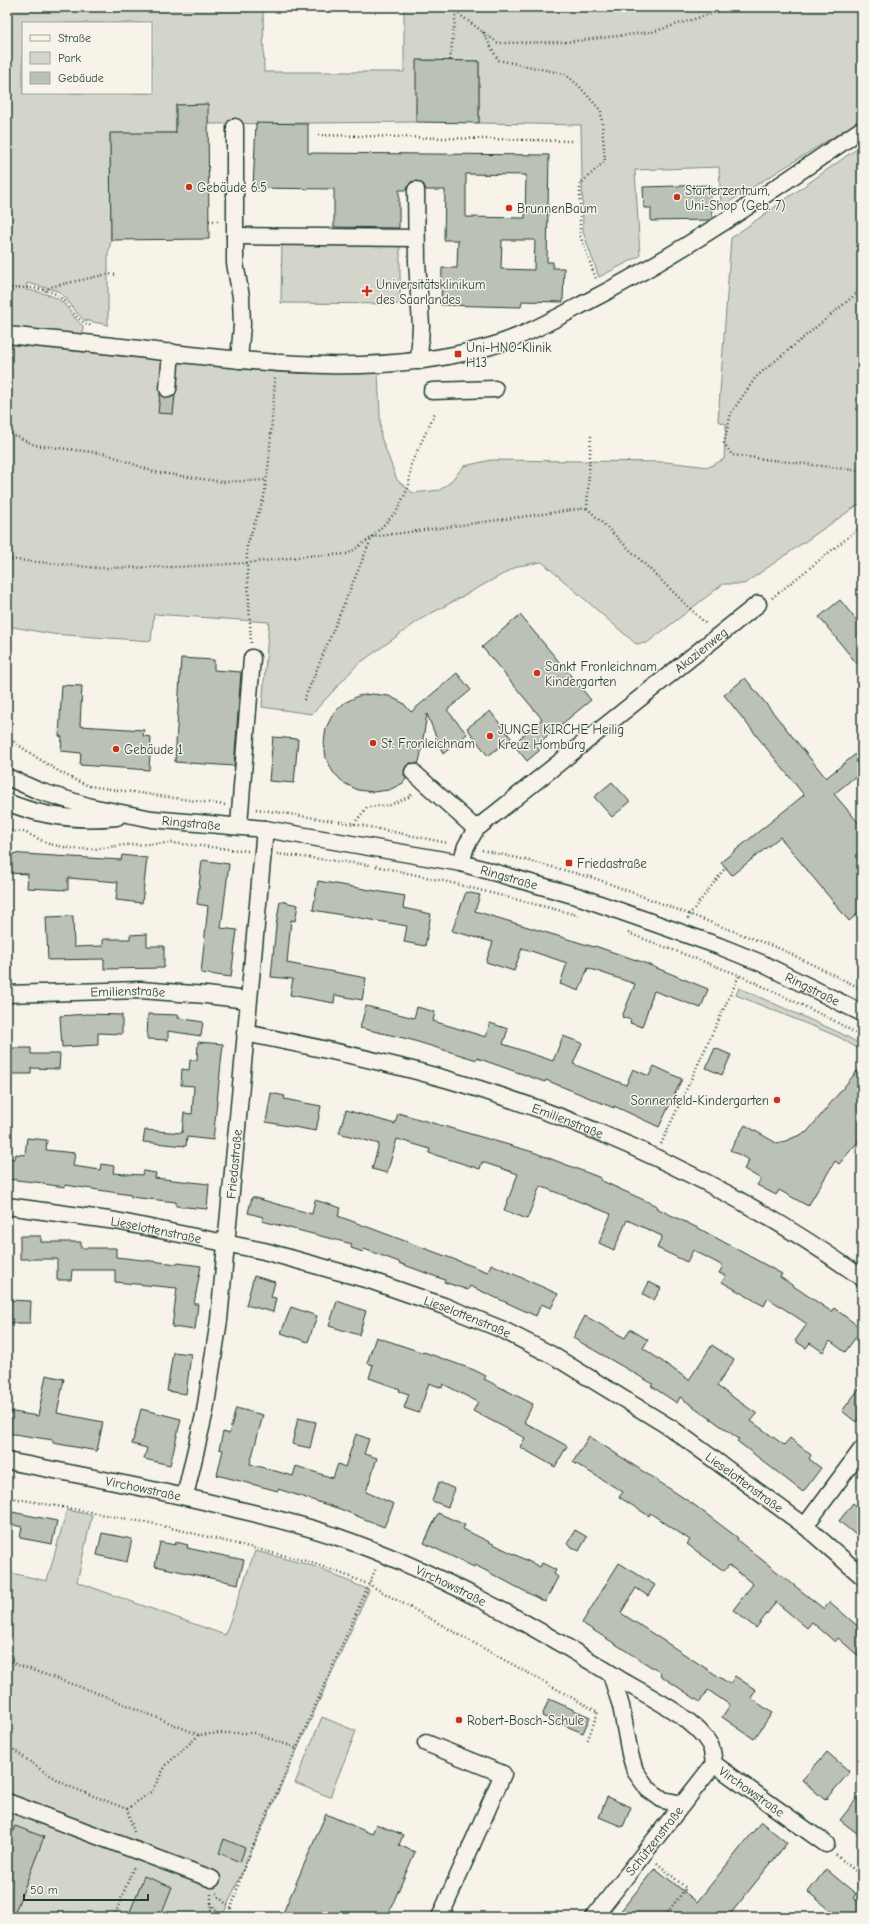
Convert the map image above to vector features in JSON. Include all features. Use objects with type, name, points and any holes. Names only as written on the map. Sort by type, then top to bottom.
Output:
[{"type":"street","points":[[235,127],[235,263],[241,297],[242,325],[239,360]]},
{"type":"street","points":[[7,335],[276,364],[340,366],[377,365],[419,361],[487,348],[549,322],[603,294],[724,224],[862,129]]},
{"type":"street","points":[[416,190],[416,238],[421,326],[419,361]]},
{"type":"street","points":[[235,236],[416,238]]},
{"type":"street","points":[[168,389],[172,352]]},
{"type":"street","points":[[432,391],[496,389]]},
{"type":"street","name":"Akazienweg","points":[[461,863],[466,846],[476,829],[758,604]]},
{"type":"street","points":[[239,825],[252,658]]},
{"type":"street","points":[[416,774],[476,829]]},
{"type":"street","name":"Ringstraße","points":[[7,777],[39,792],[91,807],[152,819],[239,825],[350,842],[461,863],[580,897],[747,958],[815,989],[862,1013]]},
{"type":"street","name":"Ringstraße","points":[[7,802],[54,816],[90,820],[137,816]]},
{"type":"street","name":"Friedastraße","points":[[185,1496],[207,1399],[219,1320],[264,829]]},
{"type":"street","name":"Emilienstraße","points":[[7,994],[141,990],[248,1000]]},
{"type":"street","name":"Emilienstraße","points":[[245,1033],[381,1062],[469,1086],[560,1117],[655,1157],[729,1194],[822,1249],[862,1278]]},
{"type":"street","name":"Lieselottenstraße","points":[[7,1206],[116,1221],[225,1243],[299,1260],[368,1280],[444,1306],[501,1329],[558,1359],[671,1428],[804,1526],[862,1576]]},
{"type":"street","points":[[804,1526],[862,1449]]},
{"type":"street","name":"Virchowstraße","points":[[7,1461],[185,1496],[292,1522],[382,1554],[446,1582],[512,1616],[612,1674],[693,1724],[711,1747],[714,1764],[826,1844]]},
{"type":"street","points":[[612,1674],[621,1706],[635,1771],[648,1789],[663,1800],[682,1804]]},
{"type":"street","points":[[426,1743],[503,1774],[440,1917]]},
{"type":"street","name":"Schützenstraße","points":[[594,1917],[714,1764]]},
{"type":"street","points":[[7,1802],[212,1879]]},
{"type":"path","points":[[450,60],[456,7]]},
{"type":"path","points":[[456,12],[498,43],[566,42],[652,32],[733,7]]},
{"type":"path","points":[[483,32],[498,60],[565,74],[601,111],[605,161],[580,184],[580,235],[592,270],[603,294]]},
{"type":"path","points":[[318,135],[572,141]]},
{"type":"path","points":[[44,291],[50,287],[108,274],[118,274]]},
{"type":"path","points":[[7,289],[26,286],[44,291],[60,298],[83,324]]},
{"type":"path","points":[[862,289],[756,377],[730,413],[724,443],[732,455],[862,471]]},
{"type":"path","points":[[252,658],[247,545],[257,521],[266,480],[269,461],[276,364]]},
{"type":"path","points":[[7,559],[99,568],[176,567],[247,563],[307,556],[348,554],[372,537],[397,511],[409,486],[411,464],[436,413]]},
{"type":"path","points":[[7,432],[35,446],[107,454],[154,472],[223,482],[266,480]]},
{"type":"path","points":[[591,436],[587,508],[718,636]]},
{"type":"path","points":[[372,537],[587,508]]},
{"type":"path","points":[[758,604],[765,604],[862,526]]},
{"type":"path","points":[[304,700],[372,537]]},
{"type":"path","points":[[7,737],[42,761],[75,780],[89,786],[354,824],[466,846]]},
{"type":"path","points":[[350,842],[354,824],[367,807],[390,805],[411,796],[416,774]]},
{"type":"path","points":[[7,830],[24,832],[48,844],[74,849],[172,843],[319,858],[374,866],[464,886],[582,916]]},
{"type":"path","points":[[690,914],[726,867]]},
{"type":"path","points":[[626,932],[739,976],[862,1036]]},
{"type":"path","points":[[655,1157],[747,958]]},
{"type":"path","points":[[7,1496],[156,1524],[306,1561],[368,1584],[598,1712],[587,1742]]},
{"type":"path","points":[[231,1917],[231,1909],[244,1867],[382,1554]]},
{"type":"path","points":[[7,1661],[100,1694],[198,1735],[221,1733],[255,1734],[296,1748]]},
{"type":"path","points":[[127,1809],[152,1791],[166,1765],[198,1735]]},
{"type":"path","points":[[7,1745],[40,1769],[68,1786],[127,1809]]},
{"type":"path","points":[[114,1917],[139,1852],[127,1809]]},
{"type":"path","points":[[826,1844],[831,1852],[862,1876]]},
{"type":"path","points":[[645,1852],[686,1888],[664,1917]]},
{"type":"path","points":[[212,1879],[218,1896],[231,1909]]},
{"type":"path","points":[[212,1917],[211,1902],[220,1917]]},
{"type":"green space","points":[[7,7],[263,7],[264,72],[404,72],[404,7],[862,7],[862,119],[721,207],[719,167],[635,170],[640,256],[599,277],[583,232],[581,125],[479,123],[479,61],[417,60],[416,122],[208,124],[207,105],[176,105],[176,133],[110,134],[111,240],[108,255],[108,325],[84,320],[65,297],[58,291],[27,283],[26,290],[55,297],[62,302],[83,326],[82,337],[7,328]]},
{"type":"green space","points":[[862,145],[862,502],[744,584],[723,584],[647,643],[636,644],[542,562],[518,566],[421,619],[357,665],[312,714],[262,707],[269,622],[154,614],[151,641],[52,634],[7,626],[7,344],[275,372],[378,373],[381,437],[397,480],[413,493],[440,490],[449,483],[464,466],[491,460],[666,462],[709,467],[724,459],[726,424],[718,421],[731,238]]},
{"type":"green space","points":[[282,239],[400,240],[400,304],[281,303]]},
{"type":"green space","points":[[739,988],[840,1033],[862,1045],[862,1051],[839,1037],[736,995]]},
{"type":"green space","points":[[67,1510],[92,1515],[77,1582],[225,1635],[255,1551],[313,1566],[369,1590],[222,1917],[7,1917],[7,1572],[47,1581]]},
{"type":"green space","points":[[322,1717],[356,1731],[330,1797],[295,1783]]},
{"type":"building","points":[[416,60],[479,61],[479,123],[416,122]]},
{"type":"building","name":"Gebäude 6.5","points":[[208,104],[209,239],[111,240],[110,133],[176,133],[176,105]]},
{"type":"building","points":[[256,123],[308,124],[308,153],[549,155],[547,262],[553,262],[553,268],[564,268],[563,302],[522,301],[521,307],[441,305],[442,268],[457,268],[458,240],[444,240],[445,190],[426,190],[424,185],[416,181],[411,182],[407,190],[399,190],[399,228],[334,227],[334,189],[253,188]],"holes":[[[466,174],[526,175],[525,218],[466,217]],[[502,240],[535,240],[534,270],[501,269]]]},
{"type":"building","name":"Starterzentrum, Uni-Shop (Geb. 7)","points":[[711,185],[712,218],[710,220],[651,221],[651,208],[644,208],[643,187]]},
{"type":"building","points":[[160,394],[167,398],[175,395],[173,414],[158,413]]},
{"type":"building","points":[[840,600],[862,627],[862,670],[819,617]]},
{"type":"building","name":"Sankt Fronleichnam Kindergarten","points":[[520,615],[591,700],[535,746],[540,750],[527,761],[513,744],[542,719],[482,647]]},
{"type":"building","points":[[181,658],[214,660],[214,670],[241,672],[234,766],[175,762]]},
{"type":"building","name":"St. Fronleichnam","points":[[457,673],[471,690],[447,710],[467,734],[443,754],[427,714],[418,764],[410,763],[406,766],[404,775],[406,779],[403,783],[389,790],[373,792],[358,790],[344,783],[333,772],[326,758],[324,743],[326,728],[333,714],[344,703],[358,696],[373,694],[389,696],[403,703],[411,712]]},
{"type":"building","points":[[745,678],[826,778],[862,749],[862,771],[834,794],[862,827],[862,910],[849,921],[780,837],[732,875],[721,862],[804,795],[724,695]]},
{"type":"building","name":"Gebäude 1","points":[[62,685],[82,686],[80,726],[144,730],[143,736],[151,737],[149,770],[80,765],[81,753],[61,751],[62,737],[59,736]]},
{"type":"building","points":[[490,711],[511,738],[488,756],[467,728]]},
{"type":"building","points":[[273,737],[298,739],[294,783],[269,781]]},
{"type":"building","points":[[612,782],[630,802],[612,817],[594,797]]},
{"type":"building","points":[[7,853],[121,860],[122,855],[147,858],[142,903],[116,900],[118,882],[68,878],[68,890],[27,888],[28,874],[7,873]]},
{"type":"building","points":[[202,860],[229,864],[221,928],[237,930],[231,977],[201,973],[208,906],[197,904]]},
{"type":"building","points":[[318,881],[405,896],[403,908],[431,914],[425,946],[404,942],[407,926],[313,910]]},
{"type":"building","points":[[466,892],[480,895],[475,911],[594,947],[595,946],[642,962],[708,989],[701,1008],[654,991],[642,1027],[630,1023],[631,1020],[622,1017],[635,984],[588,968],[579,991],[560,984],[567,963],[522,948],[514,971],[486,962],[493,942],[452,931]]},
{"type":"building","points":[[280,901],[298,905],[295,921],[291,920],[287,963],[366,978],[362,1000],[335,995],[334,1003],[290,995],[293,979],[271,977]]},
{"type":"building","points":[[73,916],[74,947],[103,946],[103,939],[130,939],[130,935],[147,934],[147,946],[164,946],[164,968],[104,969],[104,959],[48,960],[46,917]]},
{"type":"building","points":[[366,1006],[414,1018],[417,1007],[435,1012],[433,1021],[486,1037],[490,1023],[508,1029],[503,1044],[553,1061],[563,1036],[582,1043],[573,1064],[626,1085],[633,1069],[649,1076],[654,1066],[682,1079],[659,1127],[614,1106],[614,1108],[546,1080],[545,1082],[477,1058],[477,1060],[408,1039],[360,1028]]},
{"type":"building","points":[[87,1014],[122,1015],[122,1034],[98,1033],[98,1045],[62,1047],[60,1016]]},
{"type":"building","points":[[148,1014],[179,1015],[178,1018],[203,1022],[201,1036],[168,1031],[168,1040],[147,1039]]},
{"type":"building","points":[[198,1042],[223,1044],[213,1140],[187,1137],[186,1146],[143,1142],[145,1130],[182,1133],[184,1113],[192,1114],[194,1086],[181,1085],[182,1069],[189,1070],[190,1060],[197,1060]]},
{"type":"building","points":[[8,1048],[31,1048],[31,1054],[60,1054],[59,1069],[31,1068],[31,1074],[7,1074]]},
{"type":"building","points":[[715,1048],[731,1055],[722,1075],[706,1068]]},
{"type":"building","points":[[862,1065],[862,1137],[839,1164],[835,1161],[808,1206],[779,1190],[776,1195],[757,1185],[761,1179],[744,1169],[749,1160],[730,1150],[745,1125],[778,1144],[807,1132]]},
{"type":"building","points":[[271,1093],[285,1096],[284,1099],[321,1106],[316,1131],[266,1122]]},
{"type":"building","points":[[346,1110],[395,1124],[398,1113],[533,1152],[601,1178],[600,1180],[657,1206],[656,1208],[700,1229],[782,1274],[780,1277],[832,1312],[834,1308],[862,1329],[845,1352],[830,1341],[823,1352],[810,1343],[806,1348],[795,1341],[807,1324],[768,1298],[764,1306],[722,1282],[726,1276],[719,1273],[723,1266],[693,1250],[687,1262],[657,1248],[662,1236],[627,1220],[614,1250],[599,1243],[611,1214],[540,1186],[527,1219],[504,1210],[518,1174],[482,1162],[480,1169],[429,1153],[430,1149],[397,1139],[387,1173],[372,1169],[379,1144],[339,1133]]},
{"type":"building","points":[[27,1138],[47,1140],[46,1150],[75,1153],[73,1166],[100,1170],[101,1164],[114,1166],[113,1173],[142,1175],[143,1171],[156,1173],[155,1178],[209,1184],[207,1209],[176,1206],[176,1202],[131,1197],[131,1195],[92,1189],[7,1179],[7,1158],[15,1159],[16,1154],[25,1155]]},
{"type":"building","points":[[252,1197],[312,1214],[315,1200],[341,1208],[338,1216],[488,1272],[491,1264],[558,1294],[551,1308],[541,1304],[536,1316],[470,1286],[468,1290],[444,1282],[445,1280],[364,1249],[363,1252],[351,1248],[352,1244],[262,1221],[263,1217],[248,1213]]},
{"type":"building","points":[[20,1236],[41,1236],[41,1242],[81,1242],[81,1248],[116,1248],[116,1257],[201,1266],[194,1304],[198,1304],[195,1330],[172,1327],[177,1288],[115,1282],[115,1270],[72,1270],[71,1280],[57,1280],[57,1259],[20,1259]]},
{"type":"building","points":[[254,1276],[275,1282],[271,1297],[276,1298],[273,1312],[246,1305]]},
{"type":"building","points":[[649,1282],[661,1288],[654,1300],[643,1294]]},
{"type":"building","points":[[7,1300],[31,1301],[30,1323],[7,1323]]},
{"type":"building","points":[[337,1301],[366,1311],[359,1335],[329,1326]]},
{"type":"building","points":[[291,1307],[317,1316],[308,1342],[281,1333]]},
{"type":"building","points":[[585,1316],[625,1338],[630,1329],[648,1340],[643,1348],[689,1380],[712,1345],[734,1360],[717,1386],[757,1414],[751,1421],[784,1445],[790,1438],[811,1455],[809,1459],[821,1468],[803,1492],[737,1441],[739,1439],[680,1397],[677,1403],[651,1386],[653,1384],[573,1338]]},
{"type":"building","points":[[376,1337],[474,1370],[486,1376],[484,1379],[533,1404],[524,1422],[567,1446],[555,1467],[520,1447],[525,1438],[473,1411],[478,1402],[443,1384],[442,1388],[429,1383],[419,1413],[404,1408],[409,1394],[399,1391],[400,1389],[369,1378],[373,1365],[367,1363]]},
{"type":"building","points":[[173,1352],[191,1354],[186,1394],[167,1391]]},
{"type":"building","points":[[46,1375],[64,1379],[57,1413],[103,1422],[97,1451],[53,1443],[53,1440],[7,1433],[7,1411],[38,1416]]},
{"type":"building","points":[[862,1385],[862,1414],[856,1422],[842,1411]]},
{"type":"building","points":[[236,1408],[263,1415],[250,1464],[293,1476],[296,1466],[333,1478],[338,1464],[345,1467],[356,1434],[369,1439],[364,1454],[377,1458],[366,1492],[394,1504],[384,1527],[340,1509],[278,1489],[278,1491],[217,1475],[223,1450],[219,1449],[223,1432],[229,1434]]},
{"type":"building","points":[[141,1409],[181,1419],[170,1465],[144,1459],[147,1448],[132,1444]]},
{"type":"building","points":[[298,1418],[316,1422],[310,1448],[292,1444]]},
{"type":"building","points":[[589,1436],[693,1504],[738,1538],[737,1540],[824,1609],[830,1602],[862,1630],[862,1659],[838,1638],[835,1642],[812,1622],[807,1628],[776,1602],[756,1628],[733,1610],[753,1584],[729,1565],[724,1571],[687,1544],[690,1540],[650,1513],[649,1516],[619,1497],[623,1492],[573,1462]]},
{"type":"building","points":[[439,1482],[455,1489],[448,1507],[432,1501]]},
{"type":"building","points":[[853,1503],[862,1511],[862,1540],[839,1521]]},
{"type":"building","points":[[12,1512],[57,1521],[52,1544],[20,1538],[22,1527],[10,1524]]},
{"type":"building","points":[[438,1513],[465,1525],[463,1529],[540,1567],[542,1563],[556,1570],[554,1574],[558,1577],[545,1602],[475,1565],[474,1567],[424,1543]]},
{"type":"building","points":[[575,1530],[587,1537],[579,1551],[567,1544]]},
{"type":"building","points":[[102,1533],[132,1539],[127,1562],[97,1555]]},
{"type":"building","points":[[160,1542],[175,1545],[176,1542],[188,1545],[187,1548],[244,1560],[238,1584],[155,1566]]},
{"type":"building","points":[[619,1563],[655,1585],[648,1596],[636,1588],[621,1613],[730,1684],[735,1676],[756,1690],[751,1698],[772,1713],[754,1739],[722,1717],[730,1705],[708,1690],[700,1702],[660,1675],[661,1673],[582,1623]]},
{"type":"building","points":[[549,1699],[590,1717],[583,1733],[542,1716]]},
{"type":"building","points":[[827,1752],[850,1772],[825,1800],[802,1780]]},
{"type":"building","points":[[862,1792],[862,1837],[840,1820]]},
{"type":"building","points":[[607,1797],[631,1807],[623,1827],[599,1817]]},
{"type":"building","points":[[326,1814],[372,1834],[376,1824],[403,1835],[399,1845],[415,1852],[387,1917],[293,1917],[283,1913]]},
{"type":"building","points":[[761,1822],[787,1843],[728,1917],[616,1917],[655,1868],[697,1902]]},
{"type":"building","points":[[15,1826],[44,1837],[13,1917],[7,1917],[7,1847]]},
{"type":"building","points":[[224,1839],[245,1848],[240,1862],[219,1853]]},
{"type":"building","points":[[826,1869],[856,1894],[853,1898],[862,1905],[862,1917],[839,1917],[808,1892]]},
{"type":"building","points":[[144,1876],[172,1887],[160,1917],[128,1917]]},
{"type":"place","name":"Gebäude 6.5","points":[[189,187]]},
{"type":"place","name":"Starterzentrum, Uni-Shop (Geb. 7)","points":[[677,197]]},
{"type":"place","name":"BrunnenBaum","points":[[509,208]]},
{"type":"place","name":"Universitätsklinikum des Saarlandes","points":[[367,291]]},
{"type":"place","name":"Uni-HNO-Klinik H13","points":[[458,354]]},
{"type":"place","name":"Sankt Fronleichnam Kindergarten","points":[[537,673]]},
{"type":"place","name":"JUNGE KIRCHE Heilig Kreuz Homburg","points":[[490,736]]},
{"type":"place","name":"St. Fronleichnam","points":[[373,743]]},
{"type":"place","name":"Gebäude 1","points":[[116,749]]},
{"type":"place","name":"Friedastraße","points":[[569,863]]},
{"type":"place","name":"Sonnenfeld-Kindergarten","points":[[777,1100]]},
{"type":"place","name":"Robert-Bosch-Schule","points":[[459,1720]]}]
